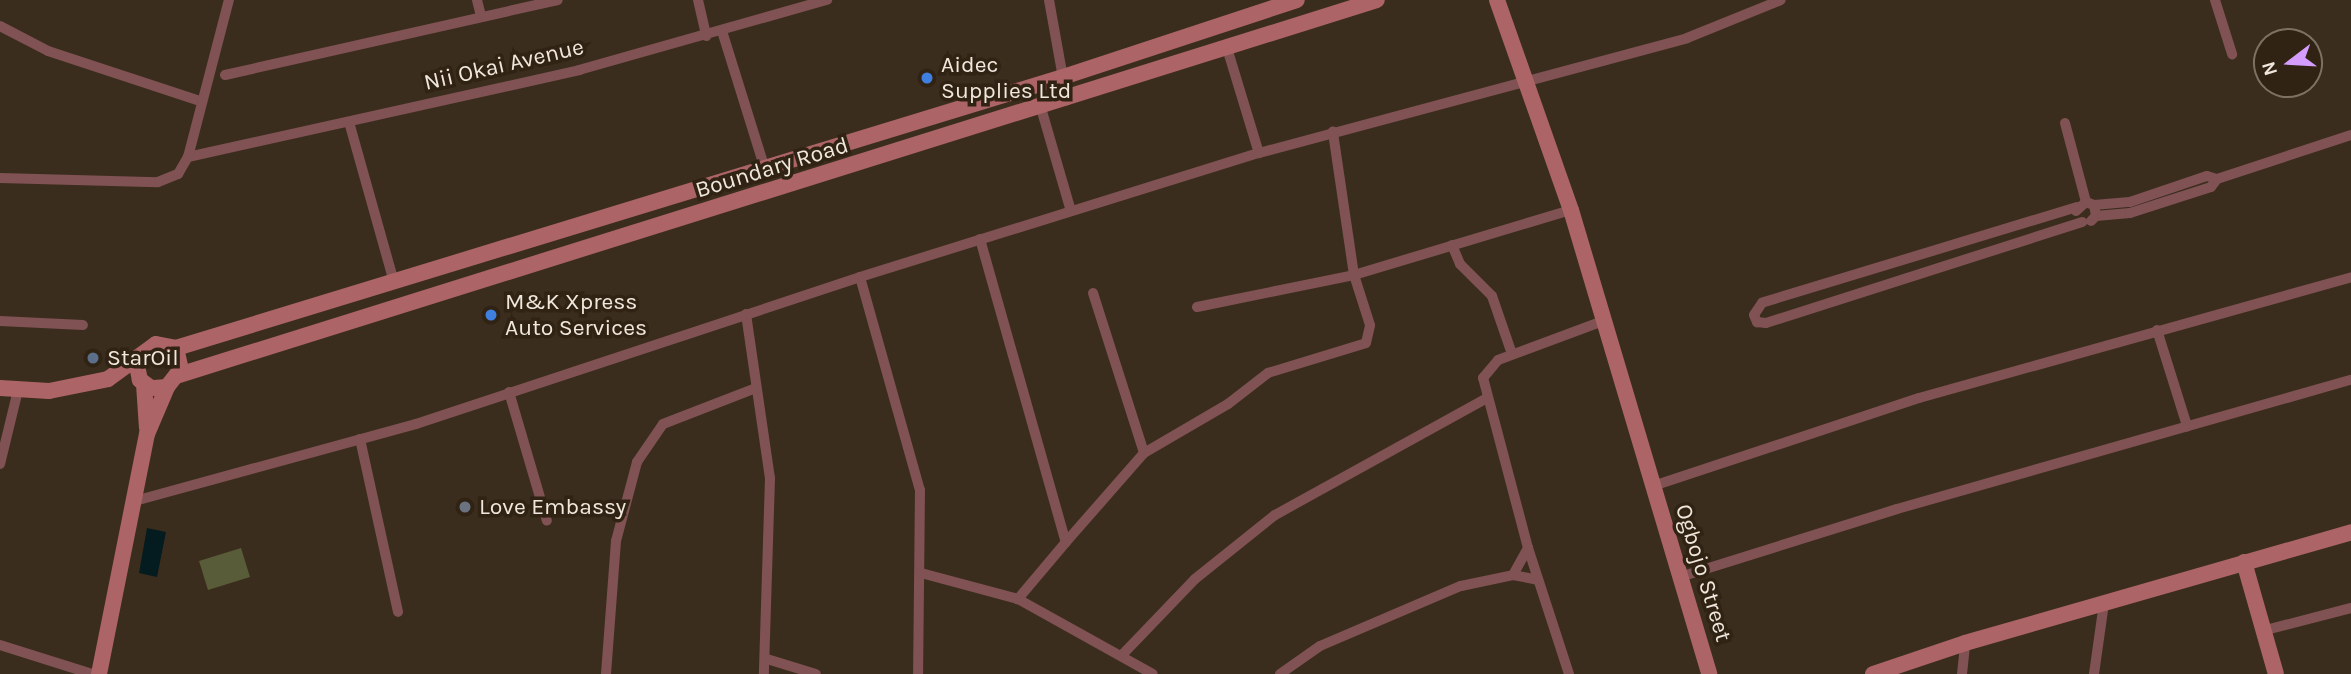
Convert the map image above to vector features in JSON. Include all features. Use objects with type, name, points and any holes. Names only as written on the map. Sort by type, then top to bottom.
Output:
[{"type":"main road","name":"Boundary Road","points":[[176,348],[393,279],[1063,78],[1297,0]]},
{"type":"main road","name":"Boundary Road","points":[[179,375],[288,338],[1067,100],[1377,0]]},
{"type":"main road","name":"Ogbojo Street","points":[[1497,0],[1571,211],[1709,674]]},
{"type":"main road","points":[[99,674],[131,502],[147,434],[167,387],[179,375],[176,348],[147,347],[136,361],[108,379]]},
{"type":"main road","points":[[136,361],[142,382],[147,434]]},
{"type":"main road","points":[[0,388],[49,391],[108,379],[167,387]]},
{"type":"main road","points":[[1874,674],[1965,643],[2351,532]]},
{"type":"main road","points":[[2244,562],[2276,674]]},
{"type":"street","points":[[0,178],[158,182],[178,174],[188,157],[200,102],[229,0]]},
{"type":"street","points":[[477,0],[481,16]]},
{"type":"street","points":[[225,75],[558,0]]},
{"type":"street","points":[[698,0],[706,36]]},
{"type":"street","name":"Nii Okai Avenue","points":[[188,157],[567,73],[722,31],[783,5],[827,0]]},
{"type":"street","points":[[1049,0],[1067,100]]},
{"type":"street","points":[[131,502],[360,439],[860,277],[1259,153],[1699,34],[1781,0]]},
{"type":"street","points":[[2215,0],[2232,54]]},
{"type":"street","points":[[0,26],[48,51],[200,102]]},
{"type":"street","points":[[722,31],[765,169]]},
{"type":"street","points":[[1227,48],[1259,153]]},
{"type":"street","points":[[1041,108],[1071,211]]},
{"type":"street","points":[[349,122],[393,279]]},
{"type":"street","points":[[2065,123],[2088,208],[2082,222],[1766,323],[1756,323],[1754,315],[1762,303],[2088,208],[2130,202],[2207,176],[2217,179],[2351,135]]},
{"type":"street","points":[[1018,599],[1144,453],[1228,404],[1268,373],[1366,343],[1370,325],[1353,275],[1333,132]]},
{"type":"street","points":[[1197,307],[1353,275],[1571,211]]},
{"type":"street","points":[[980,239],[1066,542]]},
{"type":"street","points":[[1452,245],[1460,264],[1492,296],[1512,354]]},
{"type":"street","points":[[860,277],[920,490],[918,674]]},
{"type":"street","points":[[1653,486],[1919,398],[2351,277]]},
{"type":"street","points":[[1093,293],[1144,453]]},
{"type":"street","points":[[746,314],[770,478],[767,659],[764,674]]},
{"type":"street","points":[[0,321],[82,325]]},
{"type":"street","points":[[1569,674],[1528,548],[1483,379],[1488,368],[1512,354],[1603,321]]},
{"type":"street","points":[[2157,330],[2187,426]]},
{"type":"street","points":[[1680,577],[2351,380]]},
{"type":"street","points":[[606,674],[616,541],[637,463],[663,424],[756,388]]},
{"type":"street","points":[[0,464],[19,390]]},
{"type":"street","points":[[509,392],[547,521]]},
{"type":"street","points":[[1123,654],[1195,579],[1275,515],[1487,398]]},
{"type":"street","points":[[360,439],[398,612]]},
{"type":"street","points":[[1513,575],[1528,548]]},
{"type":"street","points":[[921,573],[1018,599],[1123,654],[1153,674]]},
{"type":"street","points":[[1280,674],[1321,646],[1422,600],[1513,575],[1538,580]]},
{"type":"street","points":[[2094,674],[2104,603]]},
{"type":"street","points":[[2262,631],[2351,608]]},
{"type":"street","points":[[1962,674],[1965,643]]},
{"type":"street","points":[[0,645],[92,674]]},
{"type":"street","points":[[767,659],[816,674]]},
{"type":"green space","points":[[241,548],[250,577],[208,590],[199,561]]},
{"type":"water","points":[[147,528],[166,532],[157,577],[139,573]]},
{"type":"place","name":"Aidec Supplies Ltd","points":[[927,78]]},
{"type":"place","name":"M&K Xpress Auto Services","points":[[491,315]]},
{"type":"place","name":"StarOil","points":[[93,358]]},
{"type":"place","name":"Love Embassy","points":[[465,507]]}]
